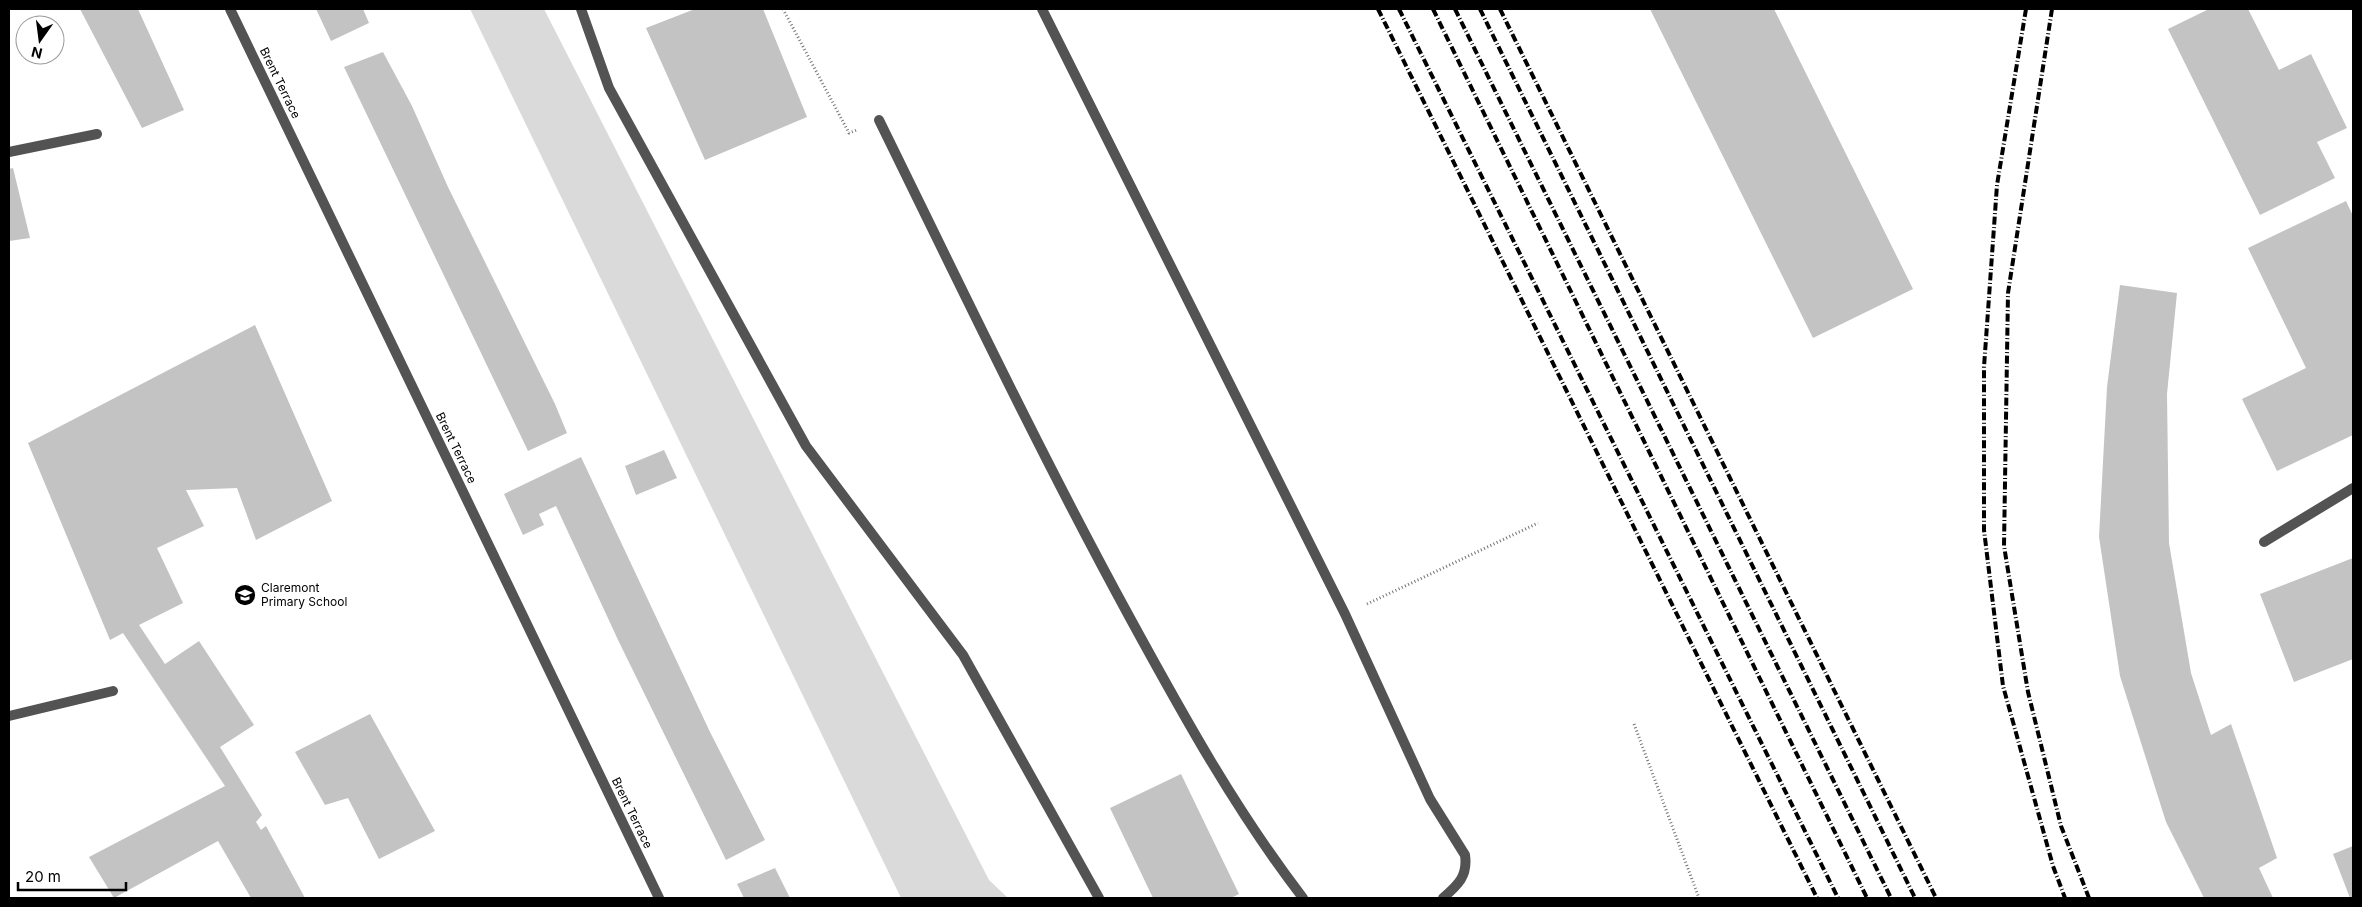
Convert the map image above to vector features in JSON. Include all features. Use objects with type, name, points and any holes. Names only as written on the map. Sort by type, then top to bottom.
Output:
[{"type":"street","name":"Brent Terrace","points":[[230,9],[660,898]]},
{"type":"street","points":[[581,9],[609,88],[806,446],[963,655],[1099,898]]},
{"type":"street","points":[[1042,9],[1345,614],[1430,799],[1465,855],[1464,878],[1443,898]]},
{"type":"street","points":[[879,120],[1088,542],[1200,745],[1275,862],[1303,898]]},
{"type":"street","points":[[9,152],[97,134]]},
{"type":"street","points":[[2264,542],[2353,488]]},
{"type":"street","points":[[9,716],[113,692]]},
{"type":"path","points":[[783,9],[849,133],[879,120]]},
{"type":"path","points":[[1345,614],[1538,522]]},
{"type":"path","points":[[1634,724],[1699,898]]},
{"type":"shaded area","points":[[470,9],[544,9],[989,880],[1008,898],[901,898]]},
{"type":"building","points":[[80,9],[138,9],[184,110],[142,128]]},
{"type":"building","points":[[316,9],[363,9],[369,23],[331,41]]},
{"type":"building","points":[[695,9],[763,9],[807,117],[705,160],[646,28]]},
{"type":"building","points":[[1650,9],[1774,9],[1913,289],[1813,338]]},
{"type":"building","points":[[2209,9],[2248,9],[2279,70],[2311,54],[2347,128],[2317,142],[2335,178],[2260,215],[2168,29]]},
{"type":"building","points":[[383,52],[412,106],[448,187],[555,404],[567,433],[528,451],[344,67]]},
{"type":"building","points":[[13,168],[30,238],[9,241],[9,169]]},
{"type":"building","points":[[2346,201],[2353,216],[2353,435],[2277,471],[2242,399],[2306,368],[2248,248]]},
{"type":"building","points":[[2120,285],[2177,293],[2167,394],[2169,543],[2191,673],[2211,735],[2231,724],[2277,858],[2259,868],[2273,898],[2204,898],[2166,822],[2120,676],[2099,537],[2107,387]]},
{"type":"building","points":[[255,325],[332,501],[256,540],[237,488],[186,490],[204,526],[157,548],[183,603],[139,625],[165,664],[199,641],[254,725],[220,747],[262,815],[256,822],[261,830],[266,826],[305,898],[251,898],[218,841],[114,898],[89,857],[225,786],[123,633],[110,640],[28,443]]},
{"type":"building","points":[[664,450],[677,478],[636,495],[625,466]]},
{"type":"building","points":[[581,457],[710,732],[765,840],[726,860],[619,642],[556,506],[539,514],[544,525],[523,535],[504,494]]},
{"type":"building","points":[[2353,558],[2353,659],[2294,682],[2260,594]]},
{"type":"building","points":[[370,714],[435,831],[379,859],[348,798],[325,805],[295,752]]},
{"type":"building","points":[[1181,774],[1239,894],[1231,898],[1153,898],[1110,808]]},
{"type":"building","points":[[2353,846],[2353,898],[2350,898],[2333,854]]},
{"type":"building","points":[[775,868],[790,898],[744,898],[737,884]]},
{"type":"railway","points":[[1378,9],[1817,898]]},
{"type":"railway","points":[[1399,9],[1838,898]]},
{"type":"railway","points":[[1433,9],[1867,898]]},
{"type":"railway","points":[[1455,9],[1891,898]]},
{"type":"railway","points":[[1480,9],[1915,898]]},
{"type":"railway","points":[[1500,9],[1936,898]]},
{"type":"railway","points":[[2026,9],[1997,185],[1984,367],[1984,530],[2003,686],[2053,866],[2065,898]]},
{"type":"railway","points":[[2052,9],[2008,293],[2004,546],[2028,692],[2061,826],[2089,898]]},
{"type":"place","name":"Claremont Primary School","points":[[245,595]]}]
